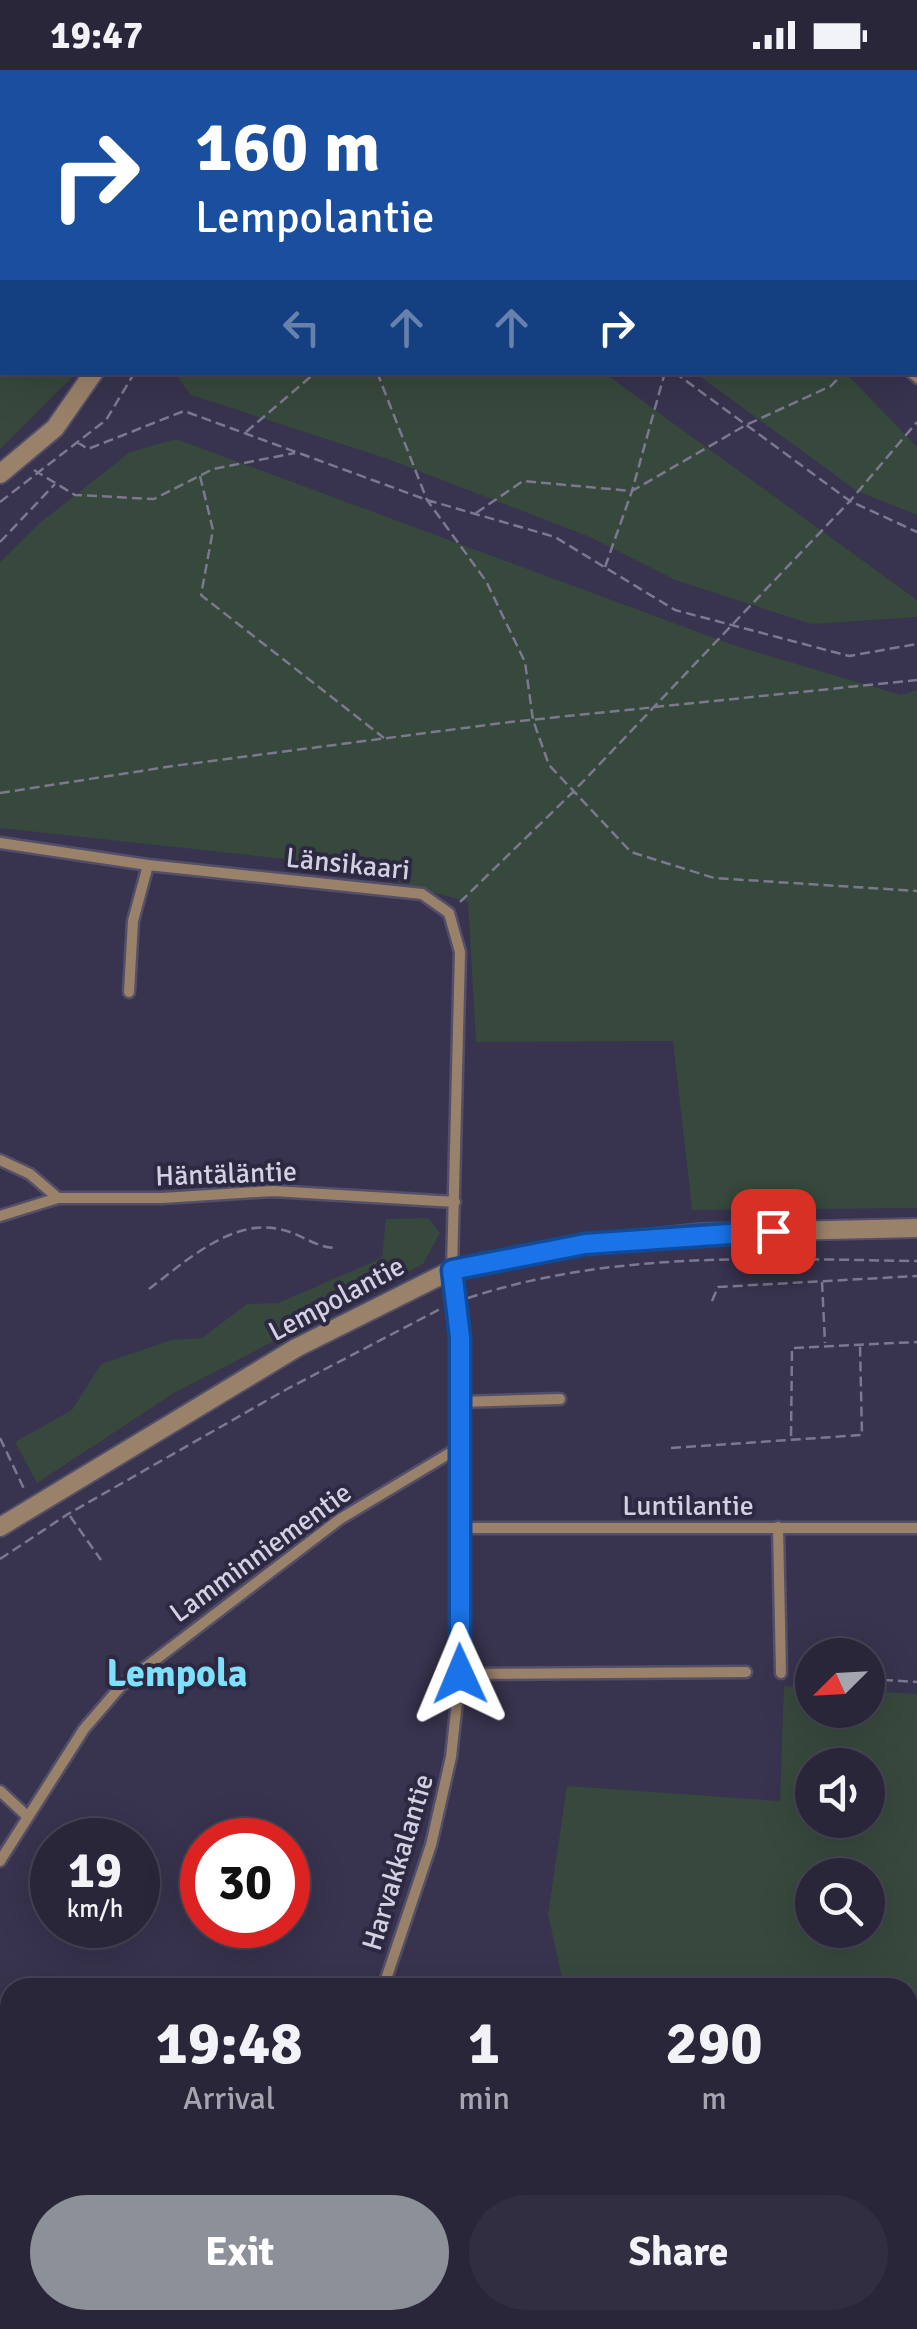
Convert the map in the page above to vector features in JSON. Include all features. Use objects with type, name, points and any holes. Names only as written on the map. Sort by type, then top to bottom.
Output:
[{"type":"street","points":[[7,468],[55,428],[92,375]]},
{"type":"street","name":"Länsikaari","points":[[0,843],[148,866],[422,894],[449,913]]},
{"type":"street","points":[[129,992],[133,922],[148,866]]},
{"type":"street","points":[[449,913],[460,952],[452,1270]]},
{"type":"street","points":[[0,1160],[30,1174],[58,1198]]},
{"type":"street","name":"Häntäläntie","points":[[0,1216],[58,1198],[162,1198],[273,1191],[455,1202]]},
{"type":"street","name":"Lempolantie","points":[[0,1527],[296,1348],[452,1270],[585,1244],[701,1233],[917,1228]]},
{"type":"street","name":"Harvakkalantie","points":[[386,1978],[431,1845],[451,1757],[460,1674],[460,1402],[452,1270]]},
{"type":"street","points":[[460,1402],[560,1399]]},
{"type":"street","name":"Lamminniementie","points":[[0,1861],[84,1729],[121,1686],[340,1519],[460,1447]]},
{"type":"street","points":[[778,1527],[781,1673]]},
{"type":"street","name":"Luntilantie","points":[[458,1528],[917,1528]]},
{"type":"street","points":[[460,1674],[746,1672]]},
{"type":"street","points":[[0,1792],[27,1816]]},
{"type":"path","points":[[0,502],[106,420],[133,375]]},
{"type":"path","points":[[245,433],[313,375]]},
{"type":"path","points":[[378,375],[427,500],[486,581],[525,662],[532,720],[549,765],[631,852],[714,878],[917,891]]},
{"type":"path","points":[[604,568],[632,491],[664,375]]},
{"type":"path","points":[[678,375],[850,500],[917,532]]},
{"type":"path","points":[[474,514],[523,481],[632,491],[746,425],[831,386],[841,375]]},
{"type":"path","points":[[77,442],[88,449],[184,411],[427,500],[555,537],[675,610],[732,621],[849,656],[917,644]]},
{"type":"path","points":[[449,913],[574,791],[850,500],[917,422]]},
{"type":"path","points":[[7,468],[38,472],[75,495],[154,499],[213,469],[297,452]]},
{"type":"path","points":[[200,476],[213,530],[202,595],[385,738]]},
{"type":"path","points":[[0,542],[56,483]]},
{"type":"path","points":[[0,793],[385,738],[917,680]]},
{"type":"path","points":[[149,1288],[228,1236],[258,1227],[281,1229],[312,1246],[334,1248]]},
{"type":"path","points":[[0,1559],[44,1528],[368,1344],[455,1302],[543,1276],[623,1263],[917,1261]]},
{"type":"path","points":[[712,1301],[718,1286],[917,1276]]},
{"type":"path","points":[[822,1282],[825,1345]]},
{"type":"path","points":[[792,1438],[792,1348],[917,1342]]},
{"type":"path","points":[[671,1448],[862,1435],[860,1345]]},
{"type":"path","points":[[0,1438],[44,1528]]},
{"type":"path","points":[[68,1514],[101,1560]]},
{"type":"path","points":[[885,1680],[917,1682]]},
{"type":"shaded area","points":[[0,375],[74,375],[0,449]]},
{"type":"shaded area","points":[[176,375],[607,375],[917,600],[917,617],[811,624],[675,580],[590,537],[385,458],[191,395]]},
{"type":"shaded area","points":[[698,375],[848,375],[917,447],[917,515],[857,491]]},
{"type":"shaded area","points":[[176,439],[736,646],[901,695],[917,690],[917,1208],[692,1210],[673,1041],[476,1042],[468,902],[331,864],[0,828],[0,562],[41,522],[130,452]]},
{"type":"shaded area","points":[[428,1218],[440,1233],[423,1264],[174,1393],[37,1483],[15,1442],[72,1410],[101,1364],[171,1340],[202,1338],[247,1304],[278,1303],[382,1258],[386,1219]]},
{"type":"shaded area","points":[[784,1686],[795,1686],[795,1728],[885,1728],[885,1692],[917,1694],[917,1978],[562,1978],[548,1914],[567,1786],[780,1801]]},
{"type":"district","name":"Lempola","points":[[177,1673]]},
{"type":"route","points":[[460,1674],[460,1337],[452,1270],[585,1244],[773,1231]]}]
